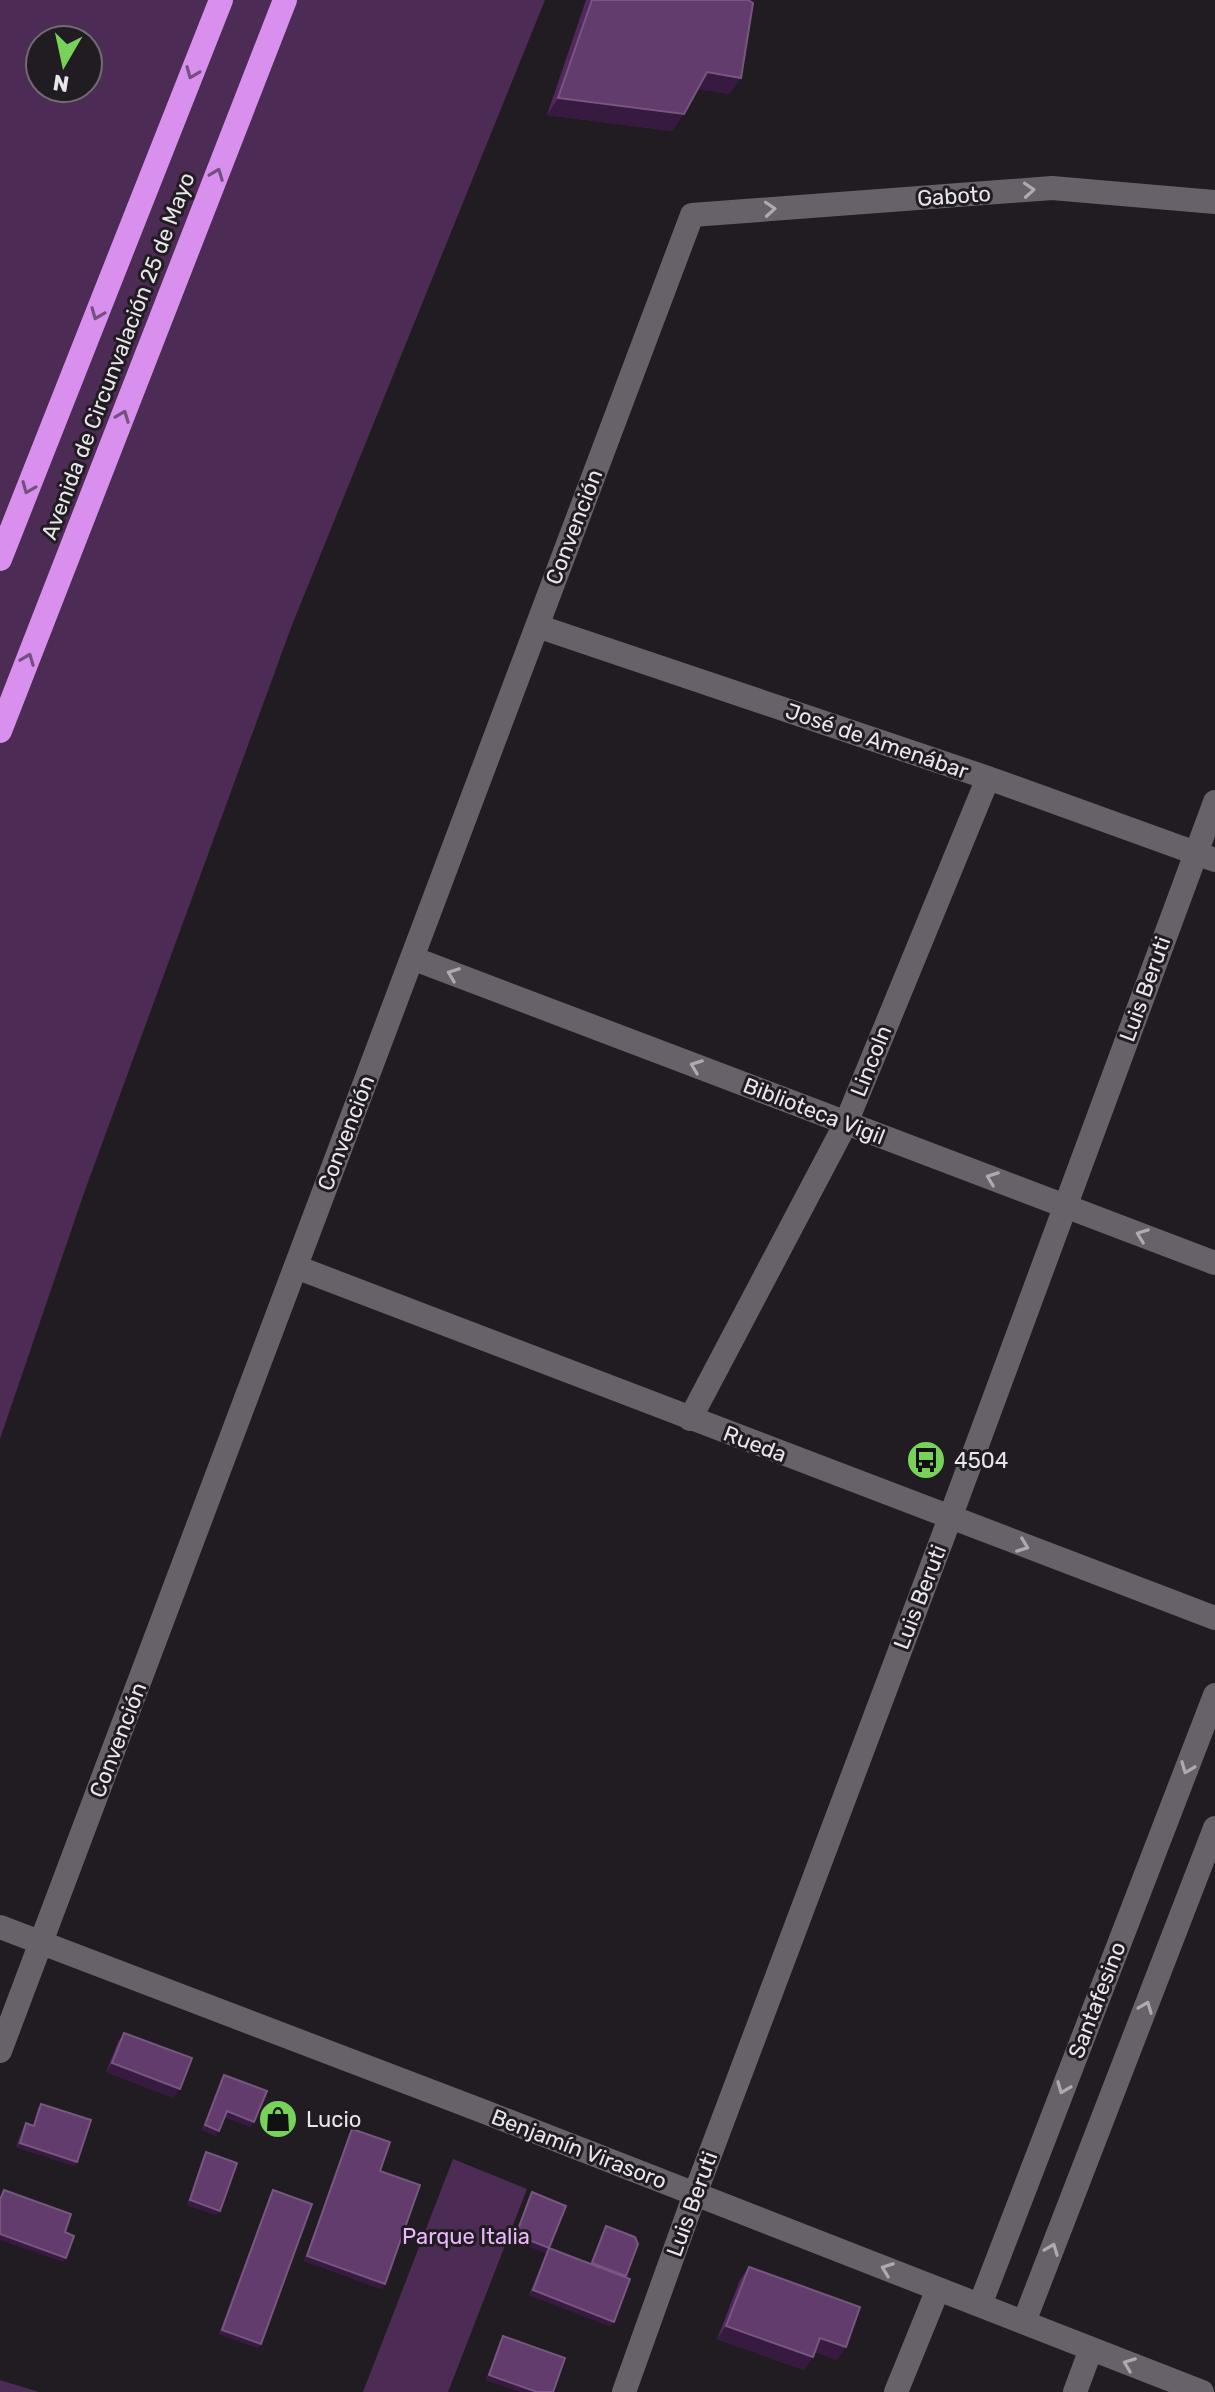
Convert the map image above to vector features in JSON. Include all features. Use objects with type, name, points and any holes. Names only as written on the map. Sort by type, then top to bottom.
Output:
[{"type":"highway","name":"Avenida de Circunvalación 25 de Mayo","points":[[0,559],[221,0]]},
{"type":"highway","name":"Avenida de Circunvalación 25 de Mayo","points":[[0,731],[285,0]]},
{"type":"street","name":"Gaboto","points":[[692,215],[1052,188],[1215,202]]},
{"type":"street","name":"Convención","points":[[0,2051],[692,215]]},
{"type":"street","name":"José de Amenábar","points":[[537,626],[988,778],[1205,856]]},
{"type":"street","name":"Lincoln","points":[[690,1419],[846,1123],[988,778]]},
{"type":"street","name":"Luis Beruti","points":[[624,2392],[695,2194],[1065,1206],[1205,856],[1215,802]]},
{"type":"street","name":"Biblioteca Vigil","points":[[412,958],[1215,1263]]},
{"type":"street","name":"Rueda","points":[[296,1267],[1215,1618]]},
{"type":"street","name":"Santafesino","points":[[980,2305],[1215,1695]]},
{"type":"street","points":[[1024,2322],[1215,1828]]},
{"type":"street","name":"Benjamín Virasoro","points":[[0,1927],[1202,2392]]},
{"type":"street","points":[[896,2392],[938,2289]]},
{"type":"street","points":[[1075,2392],[1091,2349]]},
{"type":"green space","points":[[0,0],[545,0],[292,625],[84,1193],[0,1439]]},
{"type":"green space","name":"Parque Italia","points":[[453,2159],[527,2189],[448,2392],[363,2392]]},
{"type":"green space","points":[[0,2380],[39,2392],[0,2392]]},
{"type":"building","points":[[592,0],[748,0],[753,3],[741,78],[707,72],[684,114],[558,98]]},
{"type":"building","points":[[124,2033],[192,2058],[180,2089],[112,2063]]},
{"type":"building","points":[[224,2075],[267,2091],[254,2122],[227,2111],[219,2131],[205,2125]]},
{"type":"building","points":[[41,2104],[91,2120],[77,2162],[20,2143],[26,2123],[34,2126]]},
{"type":"building","points":[[352,2129],[390,2142],[380,2171],[420,2185],[385,2284],[307,2256]]},
{"type":"building","points":[[206,2152],[237,2163],[220,2211],[190,2200]]},
{"type":"building","points":[[4,2190],[71,2214],[65,2232],[74,2236],[66,2258],[0,2234],[0,2200]]},
{"type":"building","points":[[273,2190],[312,2204],[261,2344],[222,2330]]},
{"type":"building","points":[[532,2192],[566,2206],[549,2248],[516,2235]]},
{"type":"building","points":[[606,2226],[635,2237],[638,2244],[626,2276],[592,2263]]},
{"type":"building","points":[[549,2248],[630,2279],[614,2322],[533,2290]]},
{"type":"building","points":[[749,2267],[860,2307],[846,2347],[820,2338],[813,2357],[726,2326]]},
{"type":"building","points":[[503,2336],[565,2358],[553,2392],[537,2392],[489,2375]]},
{"type":"place","name":"4504","points":[[926,1460]]},
{"type":"place","name":"Lucio","points":[[278,2119]]}]
